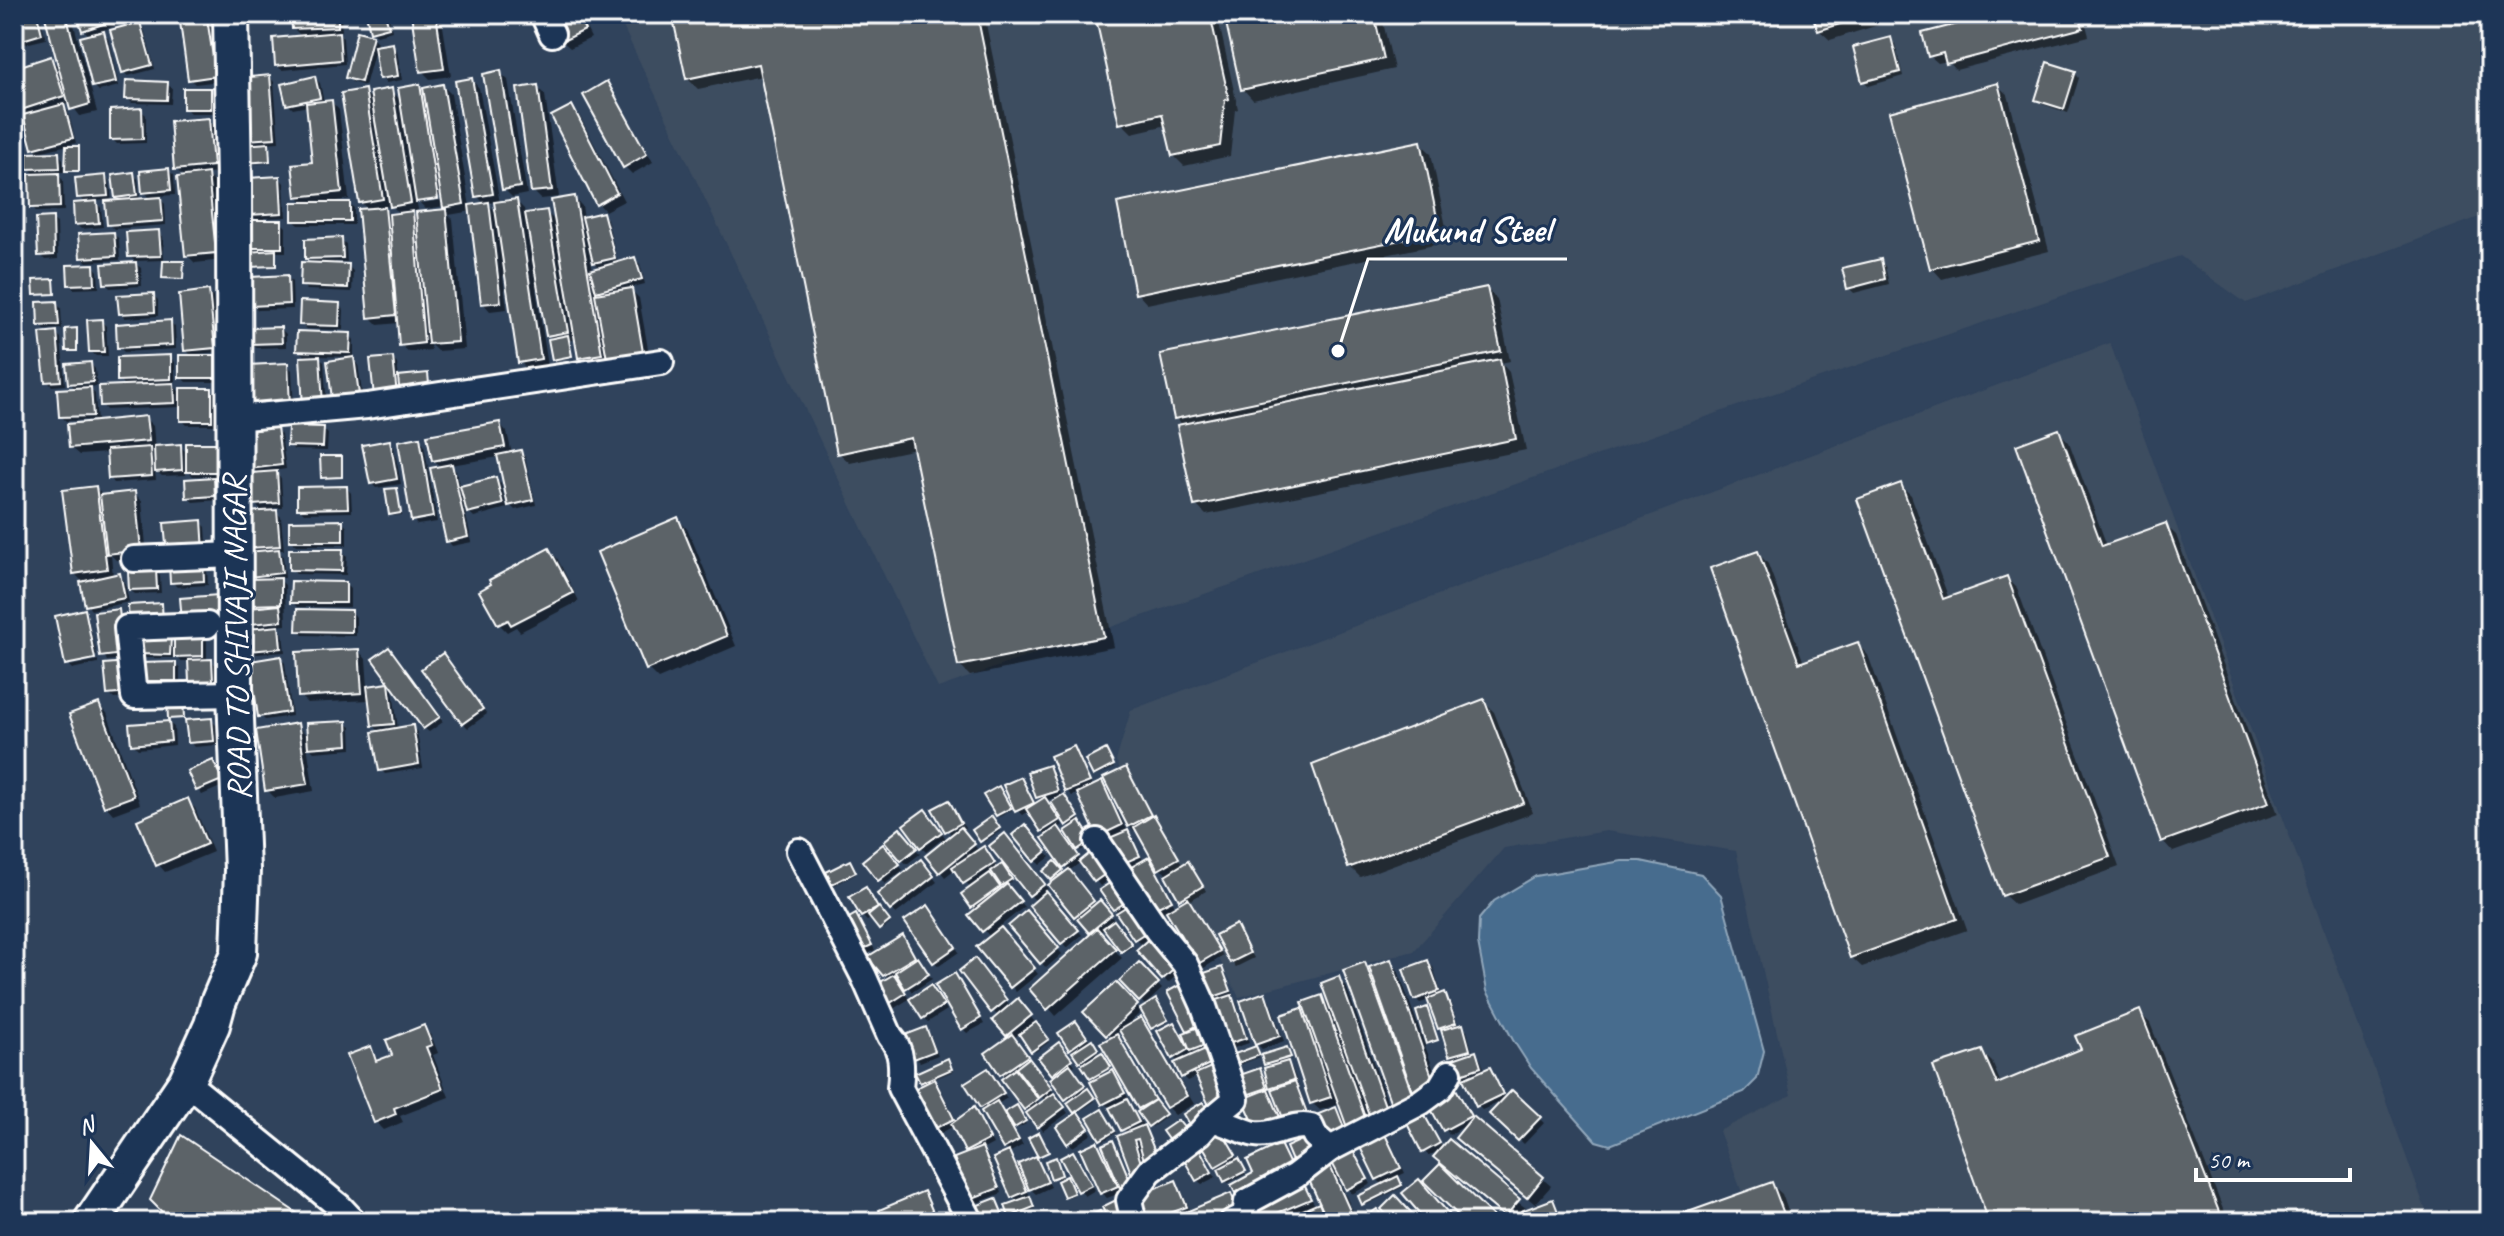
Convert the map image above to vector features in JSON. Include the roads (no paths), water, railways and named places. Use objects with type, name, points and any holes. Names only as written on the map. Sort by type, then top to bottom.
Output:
[{"type":"street","name":"ROAD TO SHIVAJI NAGAR","points":[[91,1222],[186,1082],[239,953],[242,870],[235,694],[231,14]]},
{"type":"street","points":[[233,418],[367,406],[661,362]]},
{"type":"street","points":[[134,559],[234,555]]},
{"type":"street","points":[[207,625],[127,628],[134,696],[235,694]]},
{"type":"street","points":[[1097,841],[1158,931],[1185,964],[1203,1004],[1236,1099],[1200,1133],[1150,1171],[1129,1200],[1134,1222]]},
{"type":"street","points":[[799,851],[864,977],[890,1036],[897,1043],[902,1068],[900,1088],[971,1222]]},
{"type":"street","points":[[1232,1222],[1245,1216],[1247,1202],[1295,1176],[1330,1149],[1421,1102],[1440,1088],[1449,1073]]},
{"type":"street","points":[[186,1082],[340,1207],[354,1222]]},
{"type":"street","points":[[1212,1119],[1254,1134],[1281,1133],[1303,1125],[1311,1127],[1315,1136],[1330,1149]]},
{"type":"water","points":[[1622,861],[1641,861],[1701,874],[1721,895],[1764,1051],[1757,1079],[1744,1092],[1610,1145],[1596,1141],[1531,1068],[1513,1040],[1487,991],[1478,943],[1479,919],[1494,901],[1536,876]]},
{"type":"place","name":"Mukund Steel","points":[[1338,351]]}]
